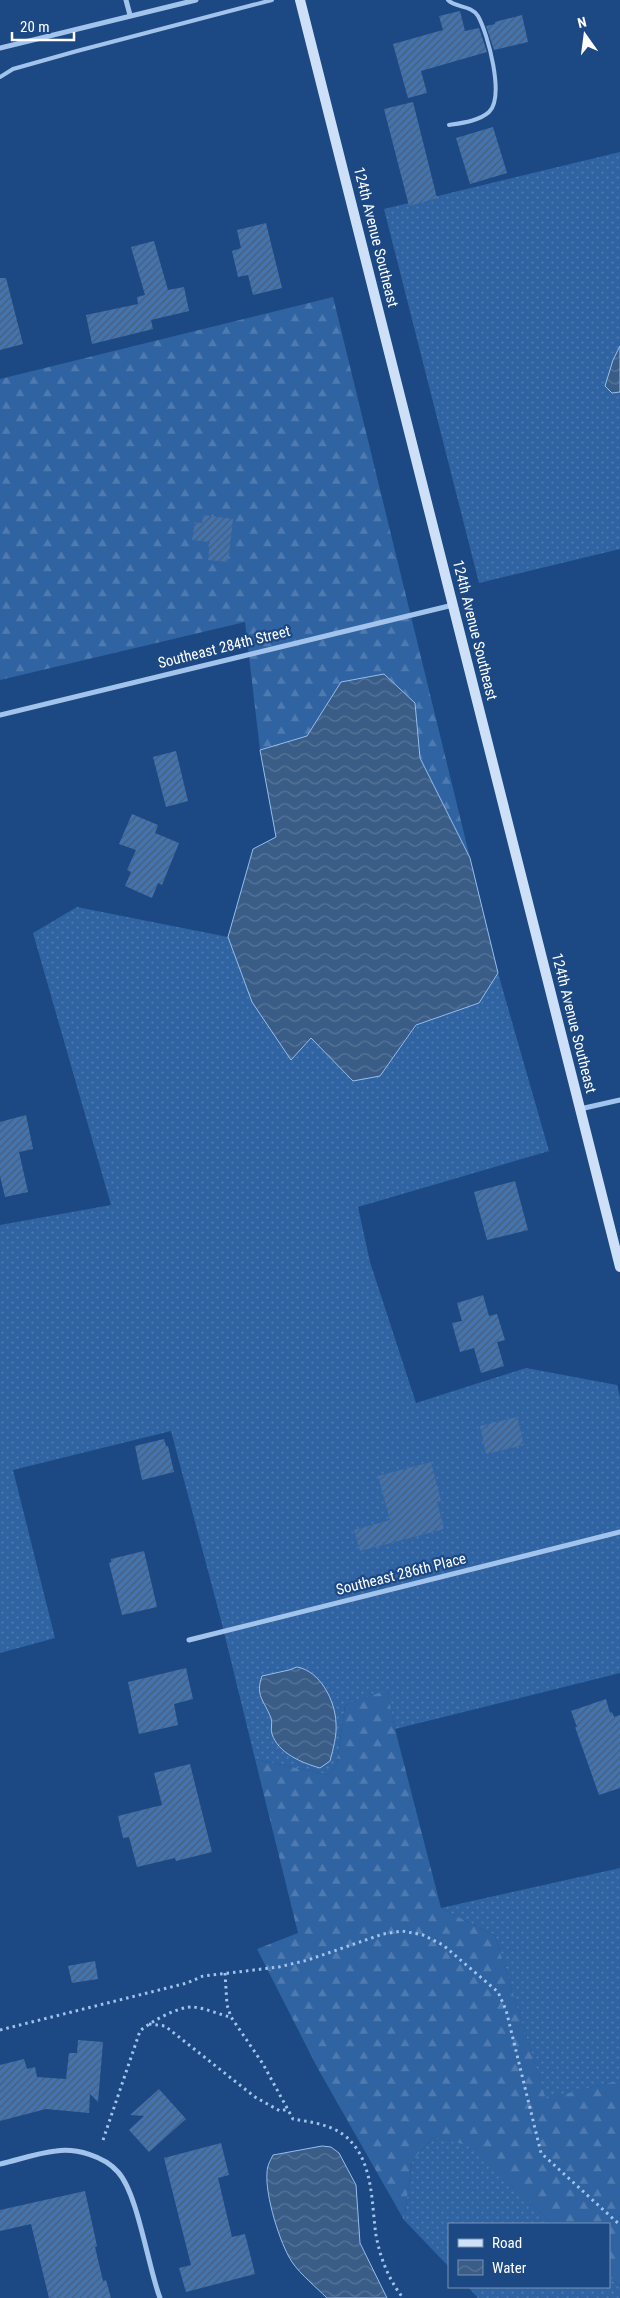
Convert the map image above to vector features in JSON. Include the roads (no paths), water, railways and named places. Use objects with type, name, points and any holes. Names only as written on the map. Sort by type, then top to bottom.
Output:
[{"type":"street","points":[[126,0],[130,16]]},
{"type":"street","points":[[0,48],[196,0]]},
{"type":"street","name":"124th Avenue Southeast","points":[[300,0],[620,1267]]},
{"type":"street","name":"Southeast 284th Street","points":[[0,715],[453,604]]},
{"type":"street","points":[[580,1110],[620,1100]]},
{"type":"street","name":"Southeast 286th Place","points":[[189,1640],[620,1532]]},
{"type":"street","points":[[0,2164],[56,2150],[80,2152],[104,2160],[119,2172],[131,2197],[160,2298]]},
{"type":"lane","points":[[0,77],[13,69],[272,0]]},
{"type":"lane","points":[[448,0],[452,4],[466,7],[477,14],[488,42],[496,89],[495,103],[490,111],[482,117],[449,125]]},
{"type":"water","points":[[620,346],[620,392],[612,393],[605,386],[613,360]]},
{"type":"water","points":[[384,674],[415,703],[420,758],[470,858],[498,973],[479,1003],[416,1025],[380,1076],[353,1081],[311,1038],[291,1060],[252,1002],[228,937],[253,849],[276,837],[260,750],[307,736],[341,682]]},
{"type":"water","points":[[297,1667],[313,1674],[319,1680],[333,1705],[336,1733],[330,1761],[320,1768],[298,1760],[280,1747],[272,1734],[271,1718],[261,1698],[259,1688],[262,1676]]},
{"type":"water","points":[[322,2146],[331,2147],[339,2153],[356,2185],[360,2243],[387,2298],[327,2298],[304,2276],[287,2254],[274,2219],[268,2194],[267,2173],[269,2164],[273,2155]]}]
